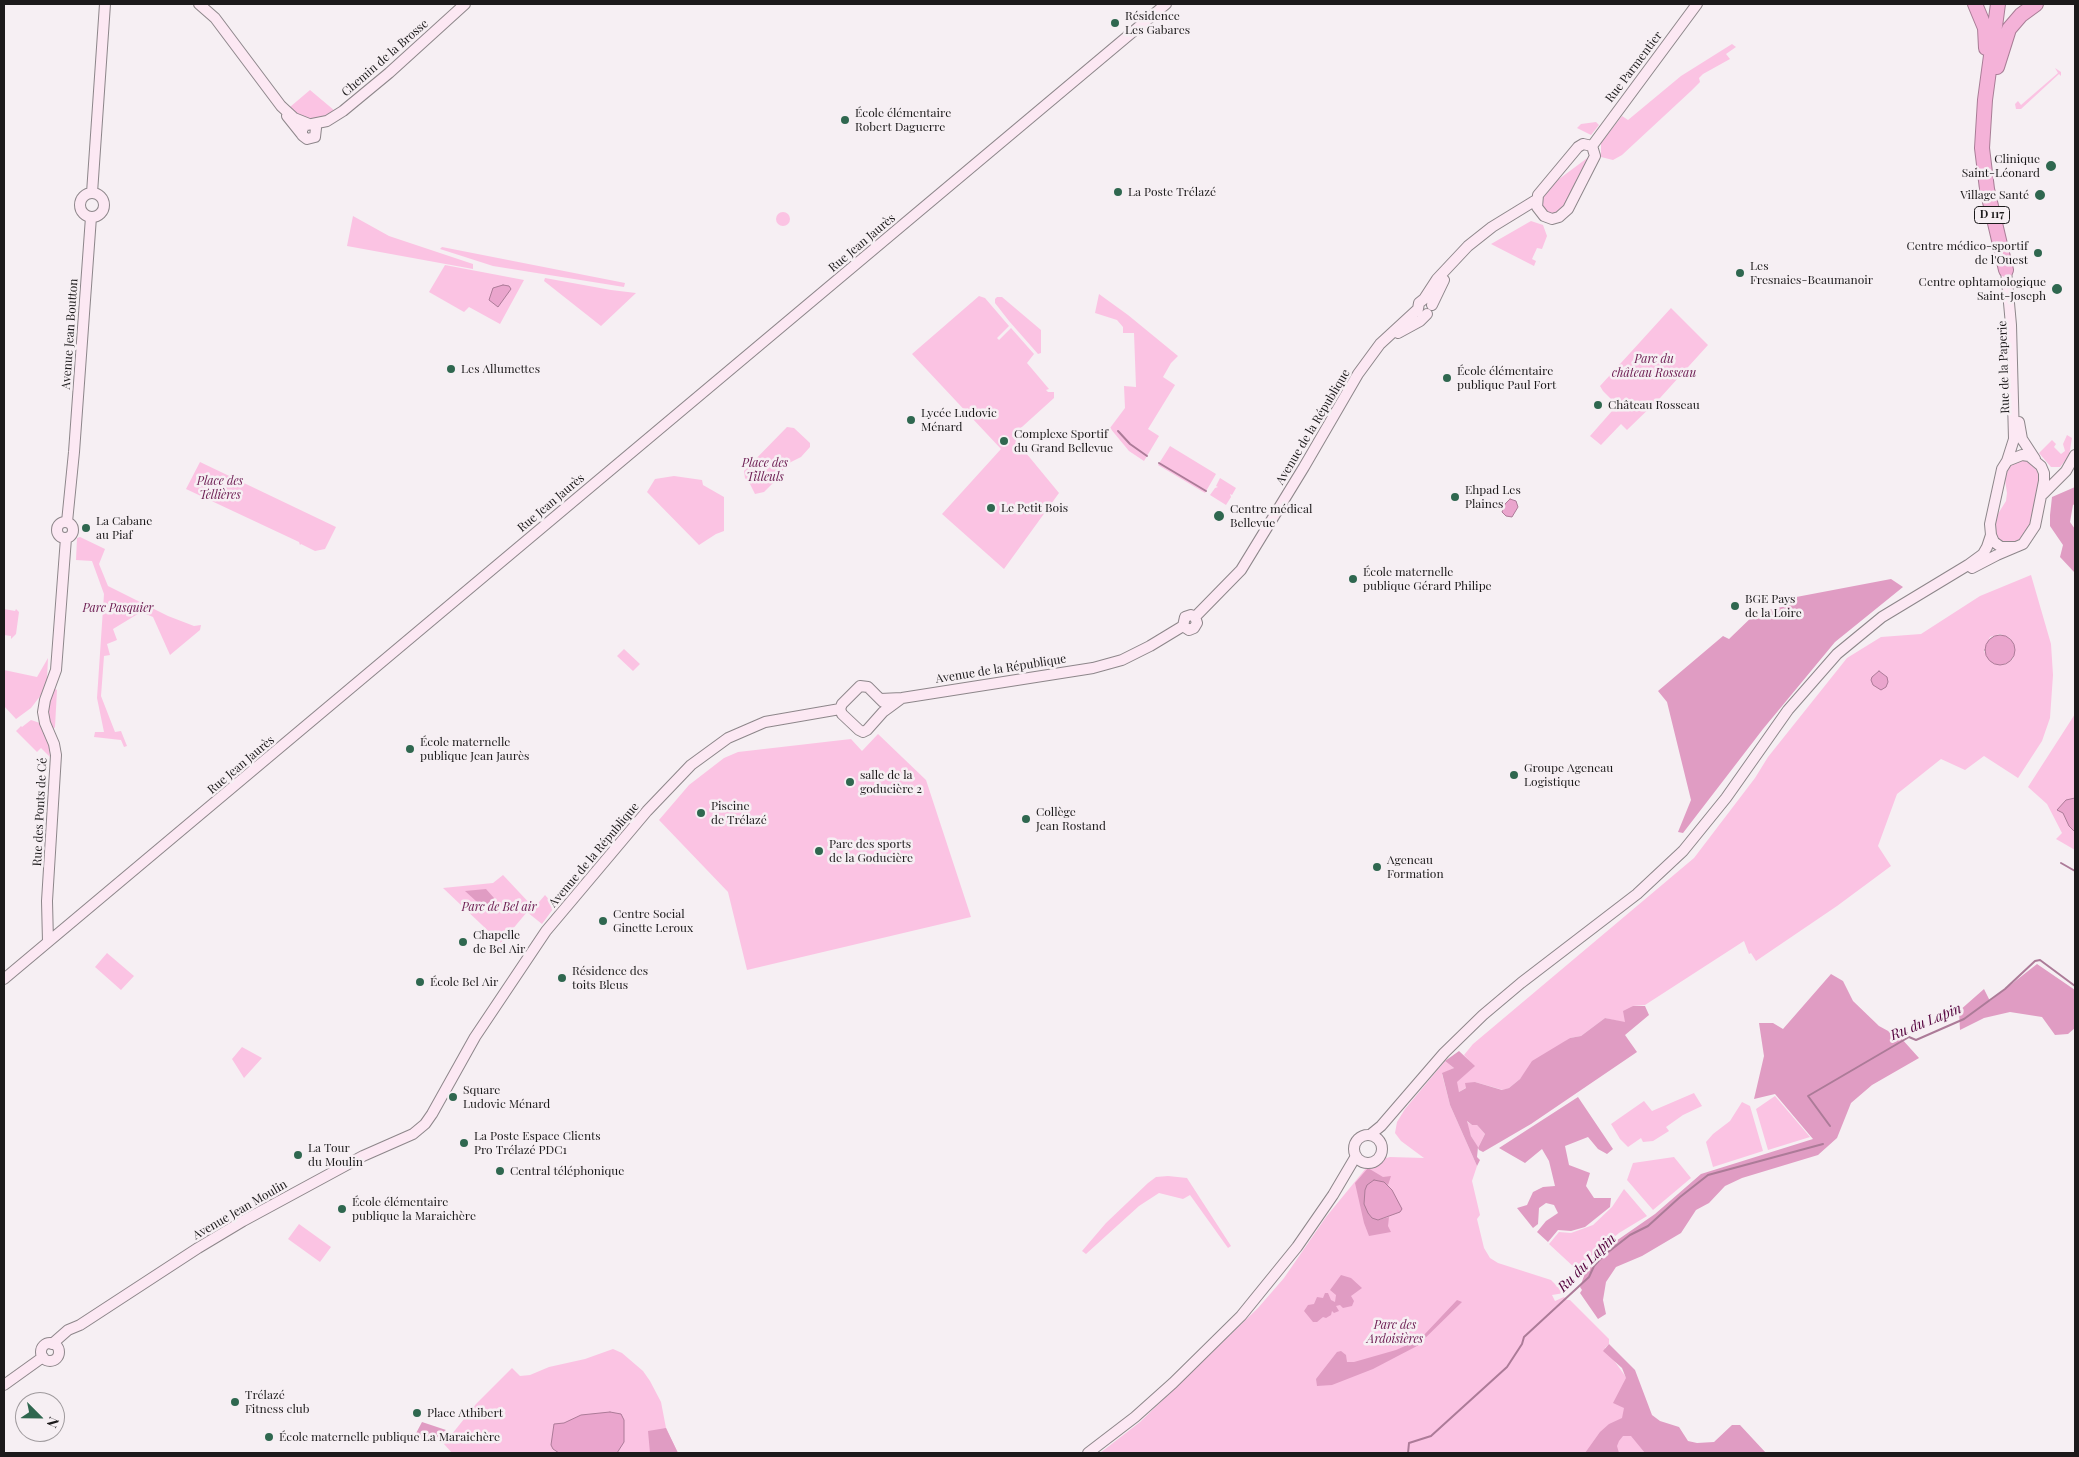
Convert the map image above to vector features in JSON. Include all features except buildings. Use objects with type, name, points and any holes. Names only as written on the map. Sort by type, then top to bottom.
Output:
[{"type":"highway","points":[[1975,4],[1986,34],[1979,150],[1982,184],[1990,207]]},
{"type":"highway","points":[[1984,158],[1983,117],[1998,4]]},
{"type":"highway","points":[[1984,158],[1988,99],[2003,4]]},
{"type":"highway","points":[[1988,99],[2010,29],[2021,15],[2036,4]]},
{"type":"highway","name":"D 117","points":[[1984,158],[1990,207],[2008,270]]},
{"type":"highway","name":"D 117","points":[[1984,158],[2008,270]]},
{"type":"street","points":[[92,193],[105,4]]},
{"type":"street","points":[[198,4],[215,18],[302,135],[309,140],[316,137],[317,129],[294,118],[281,106]]},
{"type":"street","name":"Chemin de la Brosse","points":[[310,124],[327,121],[343,111],[389,73],[465,4]]},
{"type":"street","name":"Rue Jean Jaurès","points":[[4,979],[1166,4]]},
{"type":"street","name":"Rue Parmentier","points":[[1592,146],[1697,4]]},
{"type":"street","name":"Chemin de la Brosse","points":[[316,137],[338,119],[343,111]]},
{"type":"street","points":[[302,135],[303,128],[310,124]]},
{"type":"street","points":[[1542,214],[1537,207],[1536,200],[1540,192],[1578,147],[1586,144],[1592,146]]},
{"type":"street","name":"Avenue de la République","points":[[902,698],[883,712],[863,732],[842,714],[840,709],[842,704],[860,686],[868,688],[880,698],[902,698],[1093,668],[1122,660],[1183,626],[1189,630],[1194,628],[1197,623],[1195,617],[1241,570],[1358,374],[1380,344],[1425,307],[1444,280],[1484,240],[1526,215],[1542,214],[1552,219],[1566,213],[1594,158],[1595,151],[1592,146]]},
{"type":"street","points":[[92,193],[98,195],[104,206],[102,212],[97,216],[91,217],[86,216],[80,206],[81,200],[86,195],[92,193]]},
{"type":"street","name":"Avenue de la République","points":[[1425,307],[1437,279],[1468,246],[1492,227],[1536,200]]},
{"type":"street","name":"Avenue Jean Boutton","points":[[67,522],[91,217]]},
{"type":"street","name":"D 117","points":[[2007,461],[2014,439],[2008,270]]},
{"type":"street","name":"Rue de la Paperie","points":[[2008,270],[2014,296],[2019,423],[2022,439],[2038,463]]},
{"type":"street","points":[[2041,497],[2068,467],[2075,455]]},
{"type":"street","points":[[2016,547],[2001,546],[1994,542],[1991,535],[1992,510],[2002,469],[2007,461],[2022,456],[2029,456],[2052,472],[2059,472],[2068,467]]},
{"type":"street","points":[[1938,583],[2023,544],[2031,534],[2044,481],[2044,473],[2038,463]]},
{"type":"street","name":"Rue des Ponts de Cé","points":[[48,942],[47,902],[56,756],[43,712],[45,700],[56,670],[66,538],[73,531],[72,525],[67,522]]},
{"type":"street","points":[[1366,1163],[1356,1156],[1354,1151],[1356,1142],[1362,1136],[1370,1135],[1381,1126],[1435,1064],[1502,999],[1616,910],[1671,864],[1716,812],[1775,727],[1823,669],[1850,643],[1882,617],[1982,554],[1987,547],[1991,535]]},
{"type":"street","points":[[880,698],[884,705],[883,712]]},
{"type":"street","name":"Avenue de la République","points":[[419,1130],[432,1114],[485,1022],[546,931],[647,811],[690,765],[728,738],[765,722],[840,709]]},
{"type":"street","points":[[1380,1142],[1398,1107]]},
{"type":"street","name":"Avenue Jean Moulin","points":[[4,1385],[43,1357],[43,1347],[55,1346],[80,1325],[198,1248],[363,1156],[404,1140],[419,1130]]},
{"type":"street","points":[[1333,1196],[1354,1172],[1366,1163],[1374,1162],[1380,1156],[1382,1148],[1380,1142],[1370,1135]]},
{"type":"street","points":[[1088,1453],[1135,1417],[1167,1389],[1241,1316],[1288,1259],[1333,1196],[1356,1156]]},
{"type":"green space","points":[[1732,44],[1736,47],[1726,54],[1730,59],[1703,74],[1699,78],[1700,82],[1691,91],[1622,155],[1613,160],[1601,157],[1601,143],[1622,116],[1628,120],[1681,76]]},
{"type":"green space","points":[[2055,68],[2061,72],[2061,76],[2059,74],[2021,109],[2016,109],[2015,104],[2018,101],[2021,105],[2058,73]]},
{"type":"green space","points":[[310,90],[335,111],[316,119],[306,118],[295,113],[290,107]]},
{"type":"green space","points":[[1596,122],[1599,125],[1591,135],[1577,128],[1581,124]]},
{"type":"green space","points":[[1590,156],[1560,213],[1549,214],[1541,206],[1541,198],[1551,185]]},
{"type":"green space","points":[[780,212],[786,212],[790,219],[786,226],[780,226],[776,222],[776,216]]},
{"type":"green space","points":[[353,216],[389,236],[473,264],[473,269],[347,246]]},
{"type":"green space","points":[[1531,221],[1543,225],[1547,236],[1542,249],[1537,248],[1532,259],[1536,261],[1534,266],[1491,244]]},
{"type":"green space","points":[[442,247],[625,283],[624,287],[493,266],[440,249]]},
{"type":"green space","points":[[445,265],[524,280],[500,324],[469,307],[464,312],[429,292]]},
{"type":"green space","points":[[545,278],[636,293],[601,326],[544,281]]},
{"type":"green space","points":[[1099,294],[1178,356],[1171,363],[1163,377],[1175,385],[1148,429],[1159,436],[1144,461],[1129,451],[1110,428],[1125,408],[1124,386],[1136,387],[1134,333],[1123,333],[1123,327],[1117,320],[1095,313]]},
{"type":"green space","name":"Complexe Sportif du Grand Bellevue","points":[[979,296],[985,298],[1009,326],[997,338],[999,340],[1011,328],[1034,354],[1027,363],[1049,389],[1046,390],[1054,392],[1054,398],[1012,436],[1059,493],[1004,569],[942,514],[1001,449],[912,354]]},
{"type":"green space","points":[[997,297],[1002,297],[1041,330],[1041,353],[1038,354],[1009,321],[995,303]]},
{"type":"green space","name":"Parc du château Rosseau","points":[[1671,308],[1708,345],[1660,398],[1627,430],[1621,424],[1601,445],[1590,436],[1612,411],[1614,402],[1600,386]]},
{"type":"green space","name":"Place des Tilleuls","points":[[787,427],[794,428],[810,443],[810,447],[801,457],[787,464],[776,480],[764,492],[755,494],[745,478],[744,471]]},
{"type":"green space","points":[[2067,435],[2072,438],[2069,456],[2060,467],[2051,467],[2039,453],[2052,440],[2056,444],[2054,447],[2061,454],[2065,451],[2063,444]]},
{"type":"green space","points":[[1170,446],[1216,474],[1205,493],[1158,465]]},
{"type":"green space","points":[[2026,460],[2037,468],[2040,478],[2030,529],[2018,542],[2004,542],[1998,538],[1994,529],[1996,517],[2006,501],[2005,480],[2007,467],[2015,461]]},
{"type":"green space","name":"Place des Tellières","points":[[200,462],[336,527],[325,549],[315,551],[300,545],[299,542],[186,489]]},
{"type":"green space","points":[[674,476],[702,480],[703,485],[724,497],[724,531],[699,545],[647,492],[655,479]]},
{"type":"green space","points":[[1220,478],[1236,488],[1232,495],[1230,494],[1231,497],[1226,505],[1210,495],[1218,487],[1216,486]]},
{"type":"green space","name":"Parc Pasquier","points":[[80,537],[105,549],[99,564],[108,586],[168,616],[194,626],[201,625],[200,630],[170,655],[153,617],[141,612],[113,629],[117,640],[107,644],[110,655],[104,656],[101,696],[115,732],[121,731],[127,746],[124,747],[121,740],[94,737],[95,732],[104,732],[97,698],[104,594],[92,561],[76,560],[77,538]]},
{"type":"green space","points":[[2031,575],[2051,644],[2053,675],[2050,718],[2042,741],[2018,778],[1984,756],[1965,770],[1941,759],[1897,794],[1878,846],[1891,866],[1837,906],[1756,961],[1751,953],[1749,954],[1744,941],[1645,1005],[1633,1006],[1626,1023],[1605,1018],[1581,1036],[1570,1038],[1530,1067],[1509,1088],[1503,1090],[1475,1082],[1459,1092],[1456,1082],[1474,1066],[1464,1055],[1473,1044],[1694,858],[1755,778],[1768,757],[1847,658],[1881,637],[1921,634],[1980,596]],"holes":[[[2000,634],[2010,638],[2015,648],[2013,659],[2004,665],[1988,659],[1984,651],[1990,637]]]},
{"type":"green space","points":[[4,609],[15,611],[16,609],[19,612],[16,634],[11,639],[11,636],[4,635]]},
{"type":"green space","points":[[624,649],[640,664],[633,671],[617,656]]},
{"type":"green space","points":[[48,658],[47,679],[41,695],[31,708],[16,719],[4,706],[4,670],[37,677]]},
{"type":"green space","points":[[54,688],[57,690],[55,727],[52,731],[47,710]]},
{"type":"green space","points":[[2075,714],[2075,850],[2056,839],[2062,833],[2047,804],[2028,787]]},
{"type":"green space","points":[[31,720],[40,723],[49,744],[50,757],[41,748],[37,752],[16,731]]},
{"type":"green space","name":"Parc des sports de la Goducière","points":[[878,734],[926,780],[971,917],[747,970],[728,892],[659,820],[689,785],[724,758],[738,752],[851,739],[862,751]]},
{"type":"green space","name":"Parc de Bel air","points":[[503,875],[534,908],[545,895],[553,904],[553,909],[542,924],[527,912],[501,943],[443,888],[493,883]]},
{"type":"green space","points":[[107,953],[134,976],[121,990],[95,967]]},
{"type":"green space","points":[[242,1047],[262,1058],[244,1078],[232,1059]]},
{"type":"green space","name":"Parc des Ardoisières","points":[[1445,1061],[1454,1068],[1442,1074],[1450,1105],[1477,1166],[1472,1181],[1480,1215],[1477,1219],[1484,1248],[1490,1258],[1498,1263],[1551,1280],[1564,1293],[1552,1295],[1555,1301],[1564,1297],[1570,1300],[1609,1339],[1609,1344],[1605,1348],[1631,1384],[1653,1453],[1100,1453],[1140,1422],[1258,1308],[1284,1278],[1326,1217],[1371,1162],[1390,1157],[1424,1158],[1401,1141],[1395,1133],[1397,1122],[1405,1109]]},
{"type":"green space","points":[[1694,1093],[1702,1106],[1683,1115],[1666,1127],[1669,1131],[1653,1141],[1643,1142],[1641,1138],[1628,1147],[1620,1139],[1611,1124],[1644,1101],[1652,1111]]},
{"type":"green space","points":[[1775,1096],[1810,1137],[1768,1150],[1756,1109]]},
{"type":"green space","points":[[1742,1102],[1750,1106],[1763,1151],[1713,1167],[1706,1142],[1730,1121]]},
{"type":"green space","points":[[1466,1121],[1472,1125],[1477,1125],[1485,1134],[1478,1148],[1471,1136]]},
{"type":"green space","points":[[1674,1157],[1691,1178],[1653,1210],[1627,1180],[1633,1163]]},
{"type":"green space","points":[[1156,1177],[1187,1178],[1231,1246],[1228,1248],[1190,1195],[1183,1199],[1159,1193],[1139,1206],[1086,1254],[1082,1251],[1106,1223],[1148,1183]]},
{"type":"green space","points":[[1624,1189],[1647,1216],[1619,1233],[1576,1269],[1549,1244],[1559,1232],[1571,1233],[1593,1225],[1612,1207]]},
{"type":"green space","points":[[299,1224],[331,1247],[320,1262],[288,1239]]},
{"type":"green space","points":[[613,1349],[622,1353],[643,1371],[650,1381],[661,1402],[666,1428],[678,1453],[452,1453],[444,1444],[476,1404],[512,1368],[520,1376],[530,1375],[549,1367],[585,1359]]},
{"type":"shaded area","points":[[503,285],[509,286],[511,289],[498,307],[489,300],[493,288]]},
{"type":"shaded area","points":[[2075,487],[2075,504],[2073,505],[2070,522],[2075,529],[2075,573],[2060,557],[2063,545],[2050,526],[2050,515],[2052,497]]},
{"type":"shaded area","points":[[1510,499],[1516,501],[1518,507],[1512,517],[1506,516],[1502,512],[1505,504]]},
{"type":"shaded area","points":[[1891,579],[1903,587],[1835,642],[1763,729],[1683,833],[1678,832],[1691,800],[1667,702],[1658,691],[1723,636],[1729,639],[1757,612],[1787,606],[1791,598]]},
{"type":"shaded area","points":[[2000,635],[2011,639],[2015,650],[2011,661],[2000,665],[1989,661],[1985,650],[1989,639]]},
{"type":"shaded area","points":[[1879,671],[1887,677],[1888,682],[1886,687],[1881,690],[1873,685],[1871,680]]},
{"type":"shaded area","points":[[2075,798],[2075,832],[2069,826],[2063,813],[2057,810],[2066,800]]},
{"type":"shaded area","points":[[486,889],[494,898],[487,911],[465,891]]},
{"type":"shaded area","points":[[2037,964],[2075,990],[2075,1028],[2068,1034],[2055,1035],[2042,1017],[2010,1012],[1984,1018],[1960,1030],[1959,1011],[1984,989],[1990,1001]]},
{"type":"shaded area","points":[[1831,974],[1843,981],[1853,1001],[1879,1026],[1901,1038],[1919,1058],[1872,1085],[1851,1103],[1837,1138],[1818,1155],[1742,1178],[1725,1186],[1709,1203],[1696,1210],[1681,1233],[1642,1256],[1616,1267],[1606,1282],[1603,1300],[1606,1314],[1598,1319],[1580,1293],[1582,1290],[1580,1287],[1588,1265],[1603,1250],[1655,1214],[1701,1174],[1813,1139],[1775,1094],[1754,1099],[1764,1056],[1759,1023],[1773,1023],[1783,1029]]},
{"type":"shaded area","points":[[1633,1006],[1645,1006],[1649,1015],[1625,1035],[1637,1052],[1531,1124],[1483,1152],[1478,1148],[1485,1134],[1477,1125],[1472,1125],[1467,1121],[1471,1136],[1478,1147],[1477,1157],[1480,1160],[1477,1166],[1450,1105],[1442,1073],[1454,1068],[1445,1061],[1459,1051],[1475,1066],[1457,1082],[1459,1092],[1466,1088],[1465,1083],[1475,1082],[1502,1090],[1509,1088],[1520,1079],[1532,1061],[1570,1038],[1581,1036],[1605,1018],[1625,1022],[1623,1011]]},
{"type":"shaded area","points":[[1578,1097],[1613,1149],[1607,1154],[1598,1149],[1588,1137],[1565,1146],[1569,1165],[1590,1173],[1586,1186],[1594,1198],[1611,1198],[1610,1207],[1585,1227],[1571,1231],[1558,1230],[1548,1242],[1537,1232],[1546,1221],[1558,1213],[1554,1205],[1546,1203],[1539,1208],[1538,1224],[1533,1228],[1517,1208],[1527,1205],[1533,1192],[1543,1187],[1555,1186],[1549,1161],[1542,1149],[1525,1163],[1499,1148]]},
{"type":"shaded area","points":[[1368,1168],[1383,1177],[1391,1176],[1388,1185],[1383,1182],[1378,1220],[1389,1217],[1388,1226],[1391,1232],[1369,1236],[1364,1223],[1355,1183]]},
{"type":"shaded area","points":[[1374,1180],[1384,1182],[1392,1190],[1402,1209],[1400,1212],[1378,1220],[1372,1218],[1364,1204],[1367,1185]]},
{"type":"shaded area","points":[[1341,1275],[1351,1278],[1362,1288],[1351,1296],[1354,1301],[1352,1306],[1343,1308],[1340,1305],[1336,1306],[1339,1311],[1334,1313],[1332,1311],[1331,1315],[1326,1318],[1323,1317],[1317,1322],[1313,1322],[1304,1311],[1308,1305],[1314,1304],[1317,1297],[1323,1298],[1325,1293],[1328,1293],[1331,1300],[1335,1302],[1336,1295],[1330,1290]]},
{"type":"shaded area","points":[[1457,1300],[1462,1302],[1417,1346],[1373,1369],[1332,1385],[1317,1386],[1316,1379],[1337,1352],[1341,1351],[1346,1355],[1347,1362],[1354,1362],[1396,1350],[1424,1335]]},
{"type":"shaded area","points":[[1609,1344],[1635,1370],[1652,1415],[1660,1421],[1679,1427],[1688,1441],[1697,1443],[1714,1442],[1732,1425],[1740,1425],[1766,1453],[1645,1453],[1631,1436],[1623,1436],[1617,1446],[1619,1453],[1585,1453],[1600,1432],[1609,1424],[1622,1418],[1624,1408],[1613,1403],[1626,1378],[1622,1368],[1603,1351]]},
{"type":"shaded area","points":[[610,1412],[621,1414],[624,1420],[624,1442],[617,1453],[559,1453],[553,1449],[551,1445],[554,1424],[564,1423],[581,1415]]},
{"type":"shaded area","points":[[422,1422],[446,1430],[438,1437],[424,1440],[413,1439]]},
{"type":"shaded area","points":[[666,1428],[678,1453],[650,1453],[648,1431]]},
{"type":"waterway","points":[[1118,431],[1130,444],[1147,456]]},
{"type":"waterway","points":[[1159,463],[1206,491]]},
{"type":"waterway","points":[[2061,863],[2075,871]]},
{"type":"waterway","name":"Ru du Lapin","points":[[1830,1126],[1808,1096],[1909,1037],[1916,1040],[1964,1019],[2005,989],[2035,961],[2040,960],[2075,986]]},
{"type":"waterway","name":"Ru du Lapin","points":[[1408,1453],[1409,1443],[1431,1436],[1507,1367],[1522,1344],[1524,1337],[1589,1277],[1594,1266],[1603,1256],[1630,1235],[1648,1226],[1708,1175],[1823,1144]]},
{"type":"place","name":"Résidence Les Gabares","points":[[1115,23]]},
{"type":"place","name":"École élémentaire Robert Daguerre","points":[[845,120]]},
{"type":"place","name":"Clinique Saint-Léonard","points":[[2051,166]]},
{"type":"place","name":"La Poste Trélazé","points":[[1118,192]]},
{"type":"place","name":"Village Santé","points":[[2040,195]]},
{"type":"place","name":"Centre médico-sportif de l'Ouest","points":[[2038,253]]},
{"type":"place","name":"Les Fresnaies-Beaumanoir","points":[[1740,273]]},
{"type":"place","name":"Centre ophtamologique Saint-Joseph","points":[[2057,289]]},
{"type":"place","name":"Les Allumettes","points":[[451,369]]},
{"type":"place","name":"École élémentaire publique Paul Fort","points":[[1447,378]]},
{"type":"place","name":"Château Rosseau","points":[[1598,405]]},
{"type":"place","name":"Lycée Ludovic Ménard","points":[[911,420]]},
{"type":"place","name":"Complexe Sportif du Grand Bellevue","points":[[1004,441]]},
{"type":"place","name":"Ehpad Les Plaines","points":[[1455,497]]},
{"type":"place","name":"Le Petit Bois","points":[[991,508]]},
{"type":"place","name":"Centre médical Bellevue","points":[[1219,516]]},
{"type":"place","name":"La Cabane au Piaf","points":[[86,528]]},
{"type":"place","name":"École maternelle publique Gérard Philipe","points":[[1353,579]]},
{"type":"place","name":"BGE Pays de la Loire","points":[[1735,606]]},
{"type":"place","name":"École maternelle publique Jean Jaurès","points":[[410,749]]},
{"type":"place","name":"Groupe Ageneau Logistique","points":[[1514,775]]},
{"type":"place","name":"salle de la goducière 2","points":[[850,782]]},
{"type":"place","name":"Piscine de Trélazé","points":[[701,813]]},
{"type":"place","name":"Collège Jean Rostand","points":[[1026,819]]},
{"type":"place","name":"Parc des sports de la Goducière","points":[[819,851]]},
{"type":"place","name":"Ageneau Formation","points":[[1377,867]]},
{"type":"place","name":"Centre Social Ginette Leroux","points":[[603,921]]},
{"type":"place","name":"Chapelle de Bel Air","points":[[463,942]]},
{"type":"place","name":"Résidence des toits Bleus","points":[[562,978]]},
{"type":"place","name":"École Bel Air","points":[[420,982]]},
{"type":"place","name":"Square Ludovic Ménard","points":[[453,1097]]},
{"type":"place","name":"La Poste Espace Clients Pro Trélazé PDC1","points":[[464,1143]]},
{"type":"place","name":"La Tour du Moulin","points":[[298,1155]]},
{"type":"place","name":"Central téléphonique","points":[[500,1171]]},
{"type":"place","name":"École élémentaire publique la Maraichère","points":[[342,1209]]},
{"type":"place","name":"Trélazé Fitness club","points":[[235,1402]]},
{"type":"place","name":"Place Athibert","points":[[417,1413]]},
{"type":"place","name":"École maternelle publique La Maraichère","points":[[269,1437]]}]
